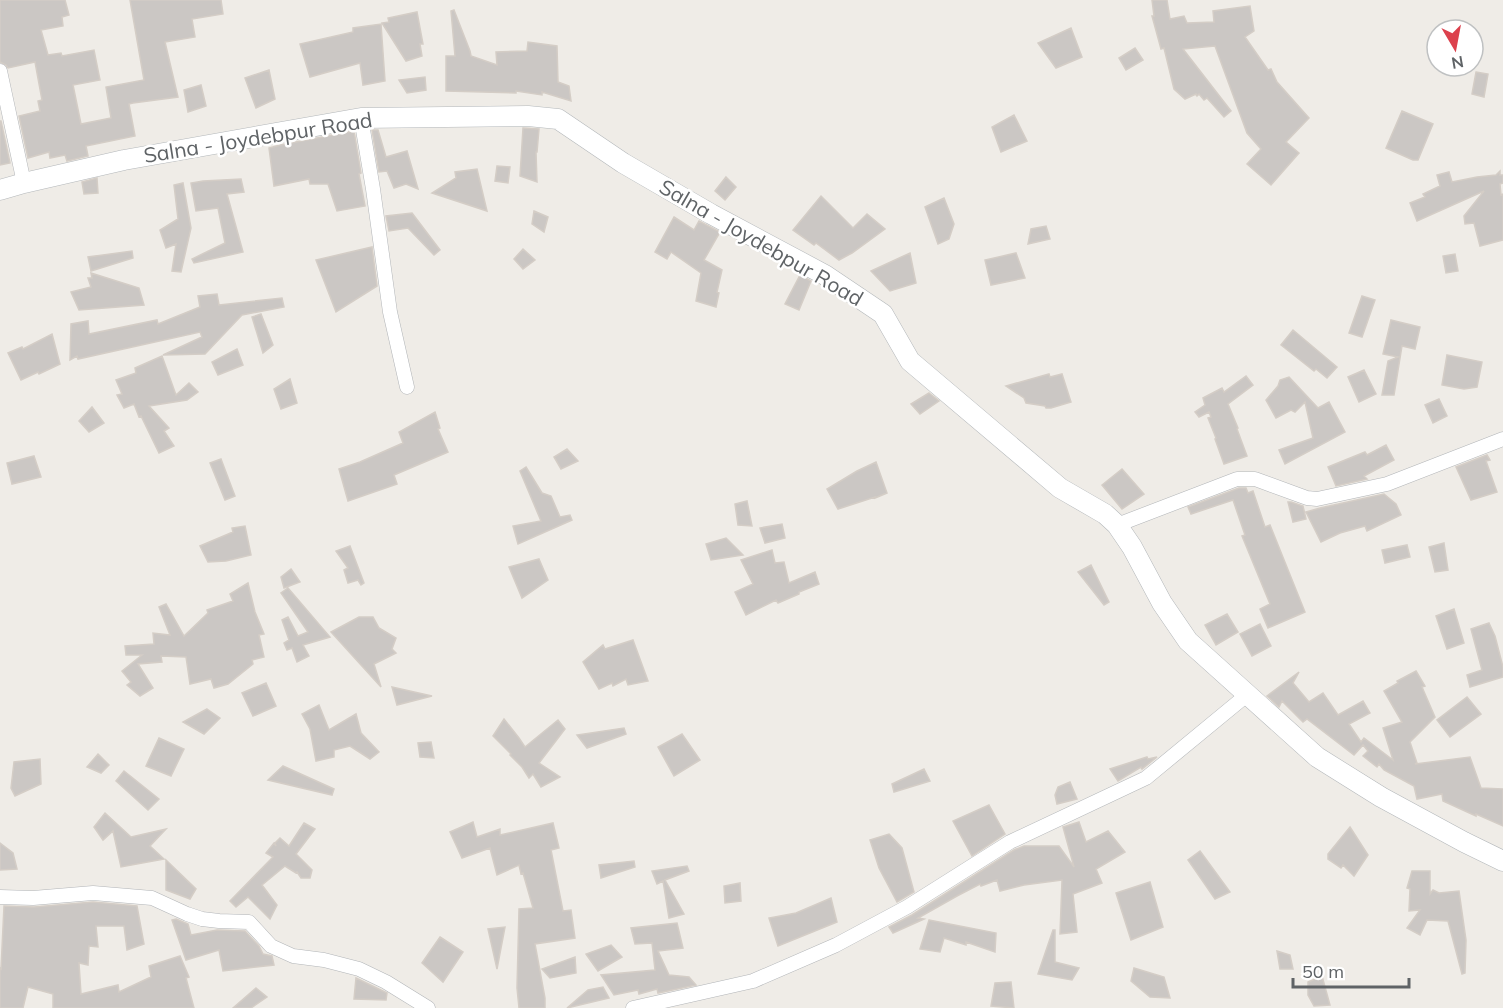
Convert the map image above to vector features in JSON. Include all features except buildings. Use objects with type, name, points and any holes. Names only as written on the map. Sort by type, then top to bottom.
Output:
[{"type":"main road","name":"Salna - Joydebpur Road","points":[[0,190],[124,160],[361,118],[528,116],[558,119],[623,163],[825,275],[883,314],[910,362],[1060,488],[1105,513],[1117,525],[1132,547],[1162,603],[1188,641],[1317,757],[1381,797],[1503,861]]},
{"type":"street","points":[[0,71],[24,183]]},
{"type":"street","points":[[361,118],[390,312],[406,387]]},
{"type":"street","points":[[1117,525],[1237,479],[1255,479],[1317,500],[1374,488],[1503,439]]},
{"type":"street","points":[[633,1008],[753,981],[836,945],[907,907],[1010,842],[1146,778],[1248,694]]},
{"type":"street","points":[[0,897],[33,898],[93,893],[152,898],[202,919],[249,922],[271,946],[293,956],[324,960],[359,969],[386,982],[428,1008]]}]
